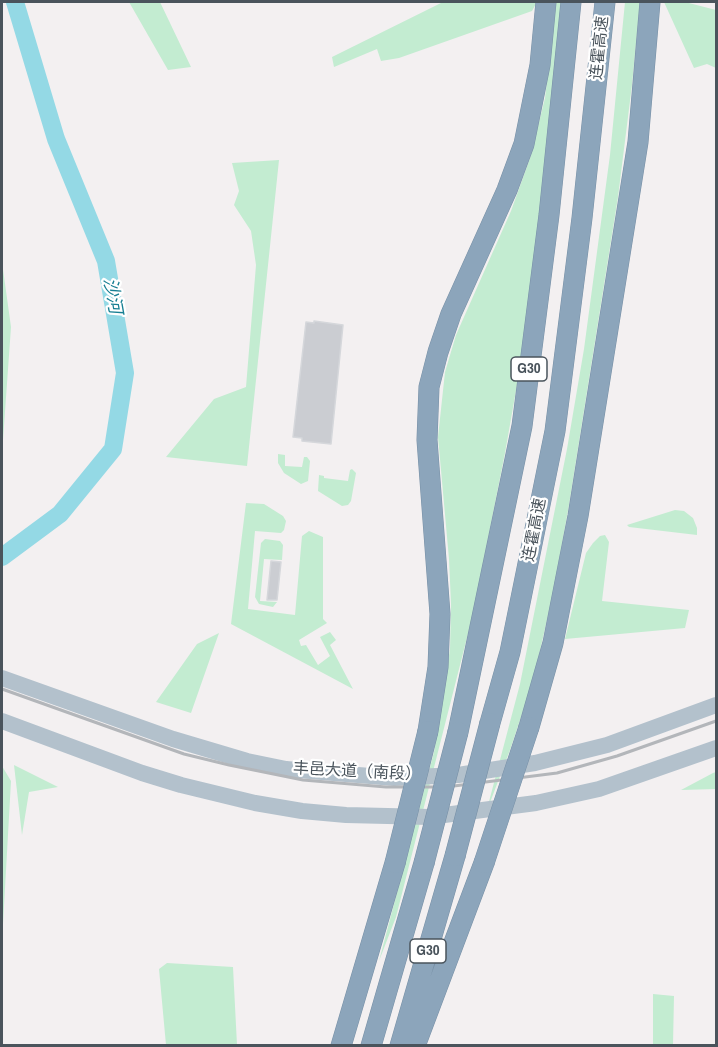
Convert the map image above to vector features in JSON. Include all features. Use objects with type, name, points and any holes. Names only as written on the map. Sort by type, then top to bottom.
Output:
[{"type":"highway","points":[[341,1046],[395,863],[429,731],[438,667],[440,614],[427,440],[429,387],[438,352],[452,314],[507,190],[524,144],[540,65],[546,2]]},
{"type":"highway","name":"连霍高速","points":[[371,1046],[424,864],[458,732],[522,426],[549,215],[571,2]]},
{"type":"highway","name":"连霍高速","points":[[400,1046],[455,856],[510,652],[555,431],[582,218],[605,2]]},
{"type":"highway","points":[[415,1046],[484,863],[529,727],[553,643],[578,516],[638,142],[650,2]]},
{"type":"main road","name":"丰邑大道（南段）","points":[[2,678],[173,740],[247,761],[286,769],[394,778],[458,775],[535,763],[607,745],[717,705]]},
{"type":"main road","points":[[2,721],[142,773],[181,785],[255,803],[346,815],[429,817],[536,803],[598,789],[717,748]]},
{"type":"green space","points":[[129,2],[160,2],[191,67],[168,70]]},
{"type":"green space","points":[[443,2],[537,2],[532,11],[399,58],[381,61],[377,49],[334,67],[332,57]]},
{"type":"green space","points":[[556,2],[565,2],[524,345],[505,453],[473,614],[396,917],[379,961],[434,752],[450,649],[449,559],[438,437],[445,372],[456,335],[511,211],[530,158],[545,98]]},
{"type":"green space","points":[[625,2],[640,2],[632,85],[618,197],[569,505],[553,594],[533,681],[486,813],[520,684],[567,449],[584,349],[610,155]]},
{"type":"green space","points":[[664,2],[685,2],[716,10],[716,68],[707,64],[694,68]]},
{"type":"green space","points":[[279,160],[247,466],[166,457],[214,399],[246,387],[256,265],[251,231],[234,205],[239,191],[232,163]]},
{"type":"green space","points":[[2,262],[11,327],[3,440],[2,440]]},
{"type":"green space","points":[[278,454],[285,455],[285,466],[302,467],[304,457],[307,457],[310,461],[308,481],[301,484],[284,473],[278,463]]},
{"type":"green space","points":[[352,469],[356,473],[351,501],[348,505],[342,506],[318,491],[319,475],[324,478],[348,481]]},
{"type":"green space","points":[[246,503],[264,504],[283,516],[286,521],[281,533],[255,531],[248,609],[295,615],[302,536],[309,531],[323,537],[323,619],[327,623],[299,640],[301,646],[306,645],[318,665],[330,656],[320,637],[330,632],[336,640],[330,645],[353,689],[231,624]]},
{"type":"green space","points":[[675,510],[684,511],[693,518],[697,535],[627,525]]},
{"type":"green space","points":[[605,535],[609,542],[602,601],[689,610],[685,628],[565,639],[586,553],[600,536]]},
{"type":"green space","points":[[265,539],[280,541],[283,545],[282,560],[264,559],[260,601],[277,602],[273,607],[259,604],[255,597],[261,543]]},
{"type":"green space","points":[[219,633],[191,713],[156,702],[197,644]]},
{"type":"green space","points":[[14,765],[58,787],[29,792],[22,835]]},
{"type":"green space","points":[[2,766],[11,781],[2,942]]},
{"type":"green space","points":[[716,772],[716,789],[681,790],[713,773]]},
{"type":"green space","points":[[167,963],[233,967],[237,1045],[166,1045],[159,969]]},
{"type":"green space","points":[[653,994],[674,996],[673,1045],[653,1045]]},
{"type":"building","points":[[314,321],[343,325],[331,444],[302,441],[302,438],[293,437],[306,322],[314,323]]},
{"type":"building","points":[[271,561],[281,562],[277,600],[267,600]]},
{"type":"waterway","name":"沙河","points":[[2,557],[60,514],[113,449],[125,373],[106,261],[56,139],[15,2]]},
{"type":"railway","points":[[2,689],[184,754],[303,780],[386,787],[446,787],[557,773],[617,756],[716,721]]}]
